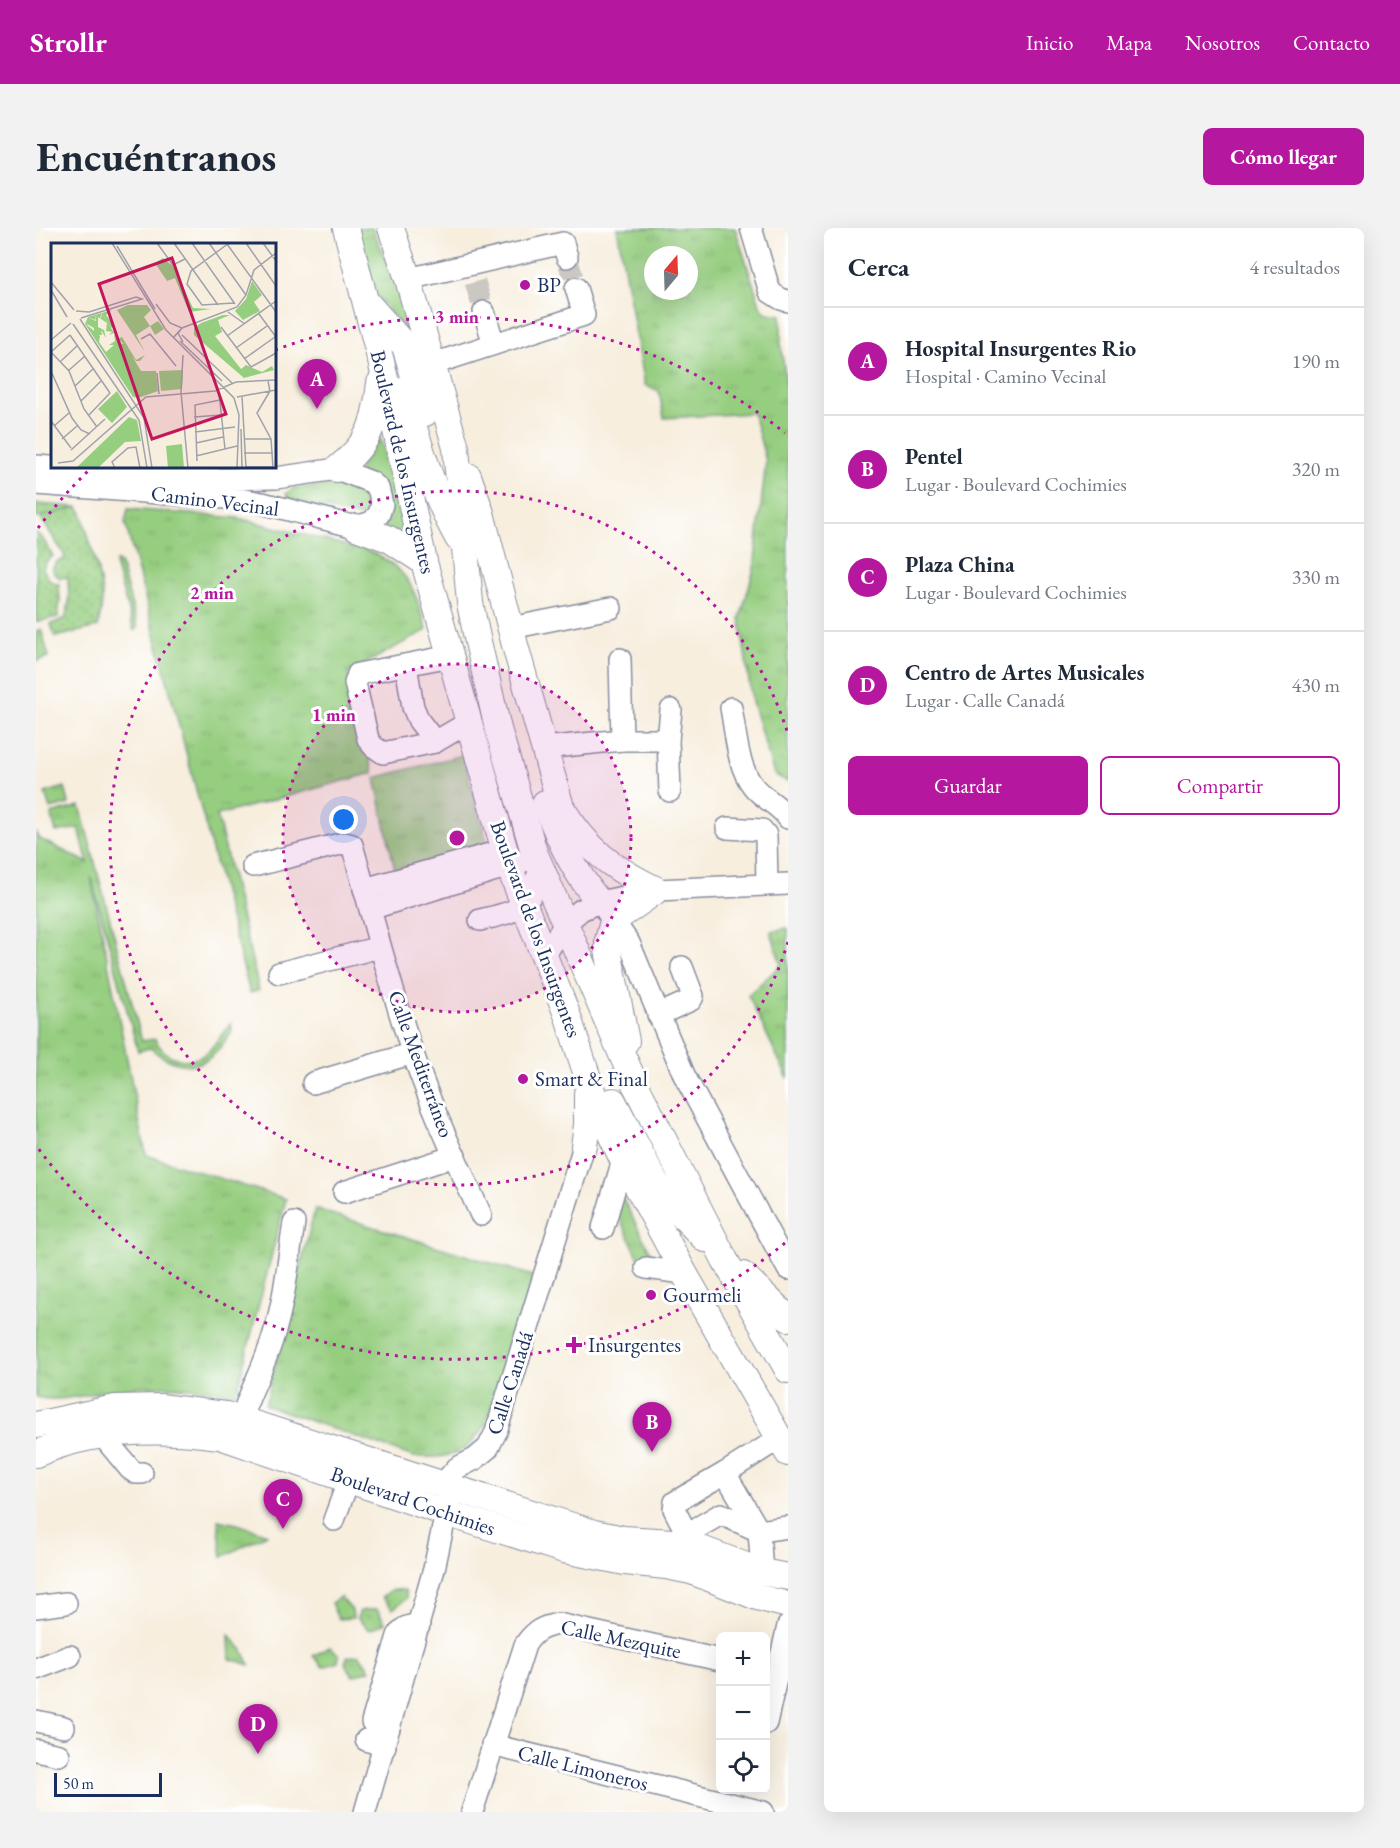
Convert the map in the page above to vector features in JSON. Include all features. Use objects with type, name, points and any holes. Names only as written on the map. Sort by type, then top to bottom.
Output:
[{"type":"main road","name":"Boulevard de los Insurgentes","points":[[346,228],[382,365],[424,561],[507,858],[524,906],[568,1017],[596,1103],[622,1160],[784,1446]]},
{"type":"main road","name":"Boulevard de los Insurgentes","points":[[391,229],[408,279],[454,438],[470,603],[484,674],[537,859],[634,1082],[725,1260],[788,1370]]},
{"type":"main road","points":[[369,313],[405,346],[429,424],[454,438],[481,513],[561,807],[573,826],[606,862],[657,890]]},
{"type":"main road","points":[[369,313],[397,375],[441,502],[465,549],[493,618],[543,798],[554,827],[572,866],[606,912],[608,950],[634,1082]]},
{"type":"main road","points":[[337,469],[355,455],[370,429],[377,405],[382,365]]},
{"type":"main road","points":[[356,527],[395,542],[424,561]]},
{"type":"main road","points":[[606,912],[657,890]]},
{"type":"main road","points":[[568,1017],[655,1181],[669,1202],[725,1260],[788,1318]]},
{"type":"main road","points":[[584,1146],[587,1125],[587,1075]]},
{"type":"main road","name":"Boulevard Cochimies","points":[[36,1425],[115,1408],[160,1407],[226,1415],[594,1533],[624,1539],[680,1538],[762,1572],[788,1577]]},
{"type":"main road","name":"Boulevard Cochimies","points":[[36,1454],[71,1442],[102,1435],[140,1431],[170,1431],[220,1437],[564,1550],[625,1562],[692,1571],[757,1597],[788,1605]]},
{"type":"street","points":[[751,228],[770,292],[788,301]]},
{"type":"street","points":[[408,279],[472,273],[563,243],[567,257]]},
{"type":"street","points":[[433,364],[584,315],[576,288]]},
{"type":"street","points":[[484,312],[494,344]]},
{"type":"street","name":"Camino Vecinal","points":[[36,466],[51,467]]},
{"type":"street","name":"Camino Vecinal","points":[[63,468],[212,479],[276,478],[337,469]]},
{"type":"street","points":[[337,469],[371,483],[378,489],[381,497],[379,514],[372,522],[356,527]]},
{"type":"street","name":"Camino Vecinal","points":[[36,484],[239,499],[356,527]]},
{"type":"street","points":[[511,628],[611,608]]},
{"type":"street","points":[[620,659],[622,740]]},
{"type":"street","points":[[453,660],[407,670],[358,674],[355,683],[368,739],[383,753],[435,742],[469,722]]},
{"type":"street","points":[[407,670],[413,707],[419,721],[435,742]]},
{"type":"street","points":[[731,708],[742,766],[753,786],[784,812],[788,819]]},
{"type":"street","points":[[670,791],[668,740],[671,710]]},
{"type":"street","points":[[544,748],[622,740],[668,740]]},
{"type":"street","points":[[657,890],[778,885],[766,834],[762,830],[727,828]]},
{"type":"street","name":"Calle Mediterráneo","points":[[253,866],[350,843],[413,1053],[481,1215]]},
{"type":"street","points":[[367,899],[507,858],[537,859],[537,880],[524,906],[514,912],[480,920]]},
{"type":"street","points":[[543,957],[566,923],[581,910],[606,912],[629,943],[685,1077],[788,1269]]},
{"type":"street","points":[[279,973],[380,946]]},
{"type":"street","points":[[658,1015],[691,1000],[693,993],[682,967]]},
{"type":"street","points":[[313,1083],[413,1053]]},
{"type":"street","name":"Calle Canadá","points":[[365,1812],[378,1734],[419,1626],[434,1569],[446,1513],[450,1476],[457,1468],[475,1459],[488,1448],[496,1432],[584,1146]]},
{"type":"street","points":[[344,1192],[455,1156]]},
{"type":"street","points":[[603,1228],[622,1160]]},
{"type":"street","points":[[241,1419],[273,1338],[281,1307],[294,1223]]},
{"type":"street","points":[[646,1268],[684,1273]]},
{"type":"street","points":[[102,1435],[130,1468],[136,1473],[142,1473]]},
{"type":"street","points":[[784,1446],[725,1473],[675,1502],[674,1509],[680,1538],[721,1514],[759,1531],[788,1527]]},
{"type":"street","points":[[725,1473],[759,1531],[762,1572]]},
{"type":"street","points":[[334,1520],[349,1479]]},
{"type":"street","points":[[36,1607],[66,1603]]},
{"type":"street","name":"Calle Mezquite","points":[[472,1812],[525,1645],[532,1634],[543,1627],[558,1624],[716,1659]]},
{"type":"street","points":[[772,1672],[788,1626]]},
{"type":"street","points":[[36,1669],[70,1656]]},
{"type":"street","points":[[36,1721],[64,1727]]},
{"type":"street","name":"Calle Limoneros","points":[[492,1745],[750,1805]]},
{"type":"street","points":[[36,1750],[58,1760],[36,1760]]},
{"type":"green space","points":[[354,228],[372,228],[396,282],[411,337],[372,290]]},
{"type":"green space","points":[[617,228],[735,228],[761,308],[767,313],[781,315],[781,345],[788,397],[788,782],[774,774],[752,702],[740,618],[754,569],[766,461],[753,413],[664,418],[659,391],[645,385]]},
{"type":"green space","points":[[380,438],[411,546],[381,525],[359,468]]},
{"type":"green space","points":[[356,483],[373,494],[368,517],[353,516],[290,499],[286,494],[293,488]]},
{"type":"green space","points":[[36,504],[78,507],[36,518]]},
{"type":"green space","points":[[78,507],[82,513],[102,593],[98,627],[55,637],[51,624],[66,618],[69,602],[68,577],[60,578],[54,573],[52,568],[57,562],[65,559],[64,554],[40,517]]},
{"type":"green space","points":[[128,509],[238,518],[368,551],[393,565],[402,573],[414,592],[427,630],[348,673],[373,773],[217,815],[259,990],[250,993],[125,522]]},
{"type":"green space","points":[[36,532],[53,556],[45,563],[43,569],[50,581],[59,584],[60,601],[58,617],[36,622]]},
{"type":"green space","points":[[116,561],[120,563],[138,628],[134,631],[115,564]]},
{"type":"green space","points":[[41,629],[49,657],[36,661],[36,631]]},
{"type":"green space","points":[[463,755],[488,846],[395,870],[375,778]]},
{"type":"green space","points":[[65,787],[69,804],[50,809],[45,793]]},
{"type":"green space","points":[[80,806],[142,1041],[155,1039],[159,1046],[170,1055],[184,1060],[192,1059],[210,1050],[231,1023],[232,1032],[221,1046],[214,1054],[198,1064],[173,1062],[150,1048],[138,1051],[91,877],[146,1155],[286,1199],[236,1394],[195,1388],[151,1386],[124,1388],[68,1398],[36,1397],[36,831],[38,838],[88,863],[79,828],[56,832],[51,814]]},
{"type":"green space","points":[[788,928],[788,1079],[748,995],[781,965],[771,931]]},
{"type":"green space","points":[[621,1195],[657,1265],[639,1258],[618,1215]]},
{"type":"green space","points":[[315,1209],[533,1276],[487,1421],[466,1448],[438,1457],[414,1457],[265,1405]]},
{"type":"green space","points":[[218,1520],[237,1524],[267,1534],[222,1557]]},
{"type":"green space","points":[[391,1590],[405,1590],[407,1598],[393,1609],[382,1597]]},
{"type":"green space","points":[[340,1597],[352,1610],[353,1618],[338,1619],[331,1603]]},
{"type":"green space","points":[[377,1609],[385,1623],[369,1630],[357,1618],[360,1611]]},
{"type":"green space","points":[[229,1635],[242,1649],[250,1665],[230,1659]]},
{"type":"green space","points":[[330,1647],[339,1655],[338,1662],[323,1667],[313,1656]]},
{"type":"green space","points":[[359,1655],[370,1670],[353,1676],[345,1663],[347,1657]]},
{"type":"tunnel","points":[[567,257],[576,288]]},
{"type":"tunnel","points":[[475,282],[484,312]]},
{"type":"place","name":"BP","points":[[525,285]]},
{"type":"place","name":"Hospital Insurgentes Rio","points":[[317,409]]},
{"type":"place","name":"Smart & Final","points":[[523,1079]]},
{"type":"place","name":"Gourmeli","points":[[651,1295]]},
{"type":"place","name":"Insurgentes","points":[[574,1345]]},
{"type":"place","name":"Pentel","points":[[652,1452]]},
{"type":"place","name":"Plaza China","points":[[283,1529]]},
{"type":"place","name":"Centro de Artes Musicales","points":[[258,1754]]}]
